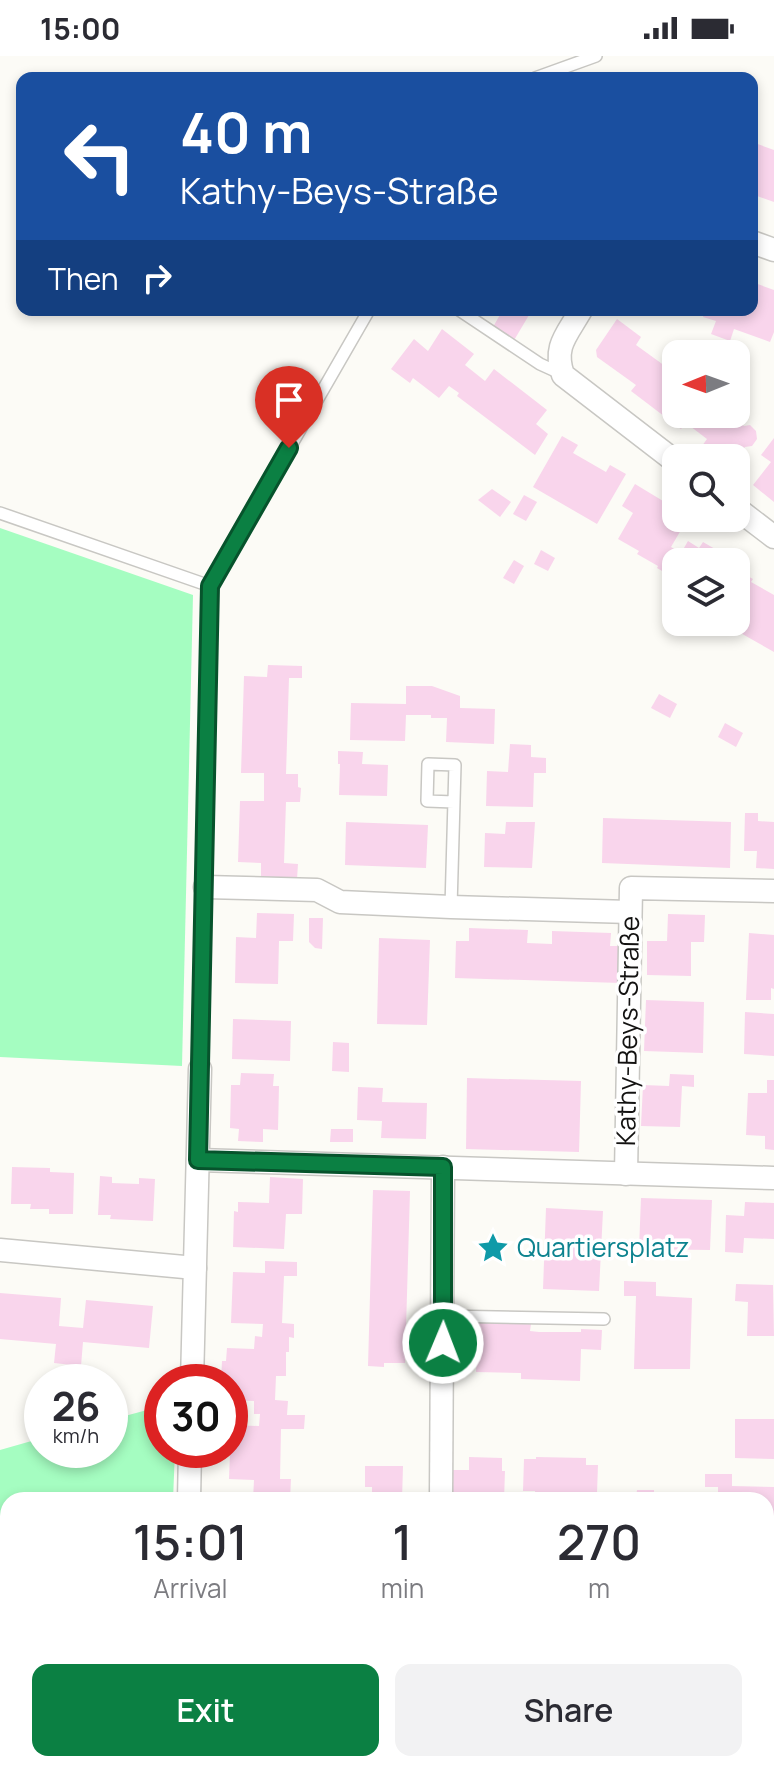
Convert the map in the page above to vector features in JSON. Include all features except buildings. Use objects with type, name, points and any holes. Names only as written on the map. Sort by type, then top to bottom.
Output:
[{"type":"street","points":[[577,316],[558,349],[558,362],[563,375],[662,451]]},
{"type":"street","points":[[750,519],[774,537]]},
{"type":"street","points":[[205,887],[317,890],[340,902],[630,912]]},
{"type":"street","name":"Kathy-Beys-Straße","points":[[626,1174],[631,888],[774,891]]},
{"type":"street","points":[[192,1364],[200,1069]]},
{"type":"street","name":"Kathy-Beys-Straße","points":[[198,1160],[774,1178]]},
{"type":"street","points":[[441,1492],[443,1167]]},
{"type":"street","points":[[0,1250],[195,1268]]},
{"type":"street","points":[[189,1492],[190,1468]]},
{"type":"lane","points":[[552,72],[596,56]]},
{"type":"lane","points":[[200,1069],[210,586],[366,316]]},
{"type":"lane","points":[[468,316],[540,364],[563,375]]},
{"type":"lane","points":[[0,513],[210,586]]},
{"type":"lane","points":[[451,907],[454,802]]},
{"type":"lane","points":[[443,1316],[604,1319]]},
{"type":"green space","points":[[0,528],[193,595],[182,1066],[0,1057]]},
{"type":"green space","points":[[144,1411],[144,1468],[174,1468],[173,1492],[0,1492],[0,1450],[24,1443],[24,1468],[128,1468],[128,1415]]},
{"type":"place","name":"Quartiersplatz","points":[[493,1248]]},
{"type":"route","points":[[289,448],[210,586],[198,1160],[443,1167],[443,1343]]}]
